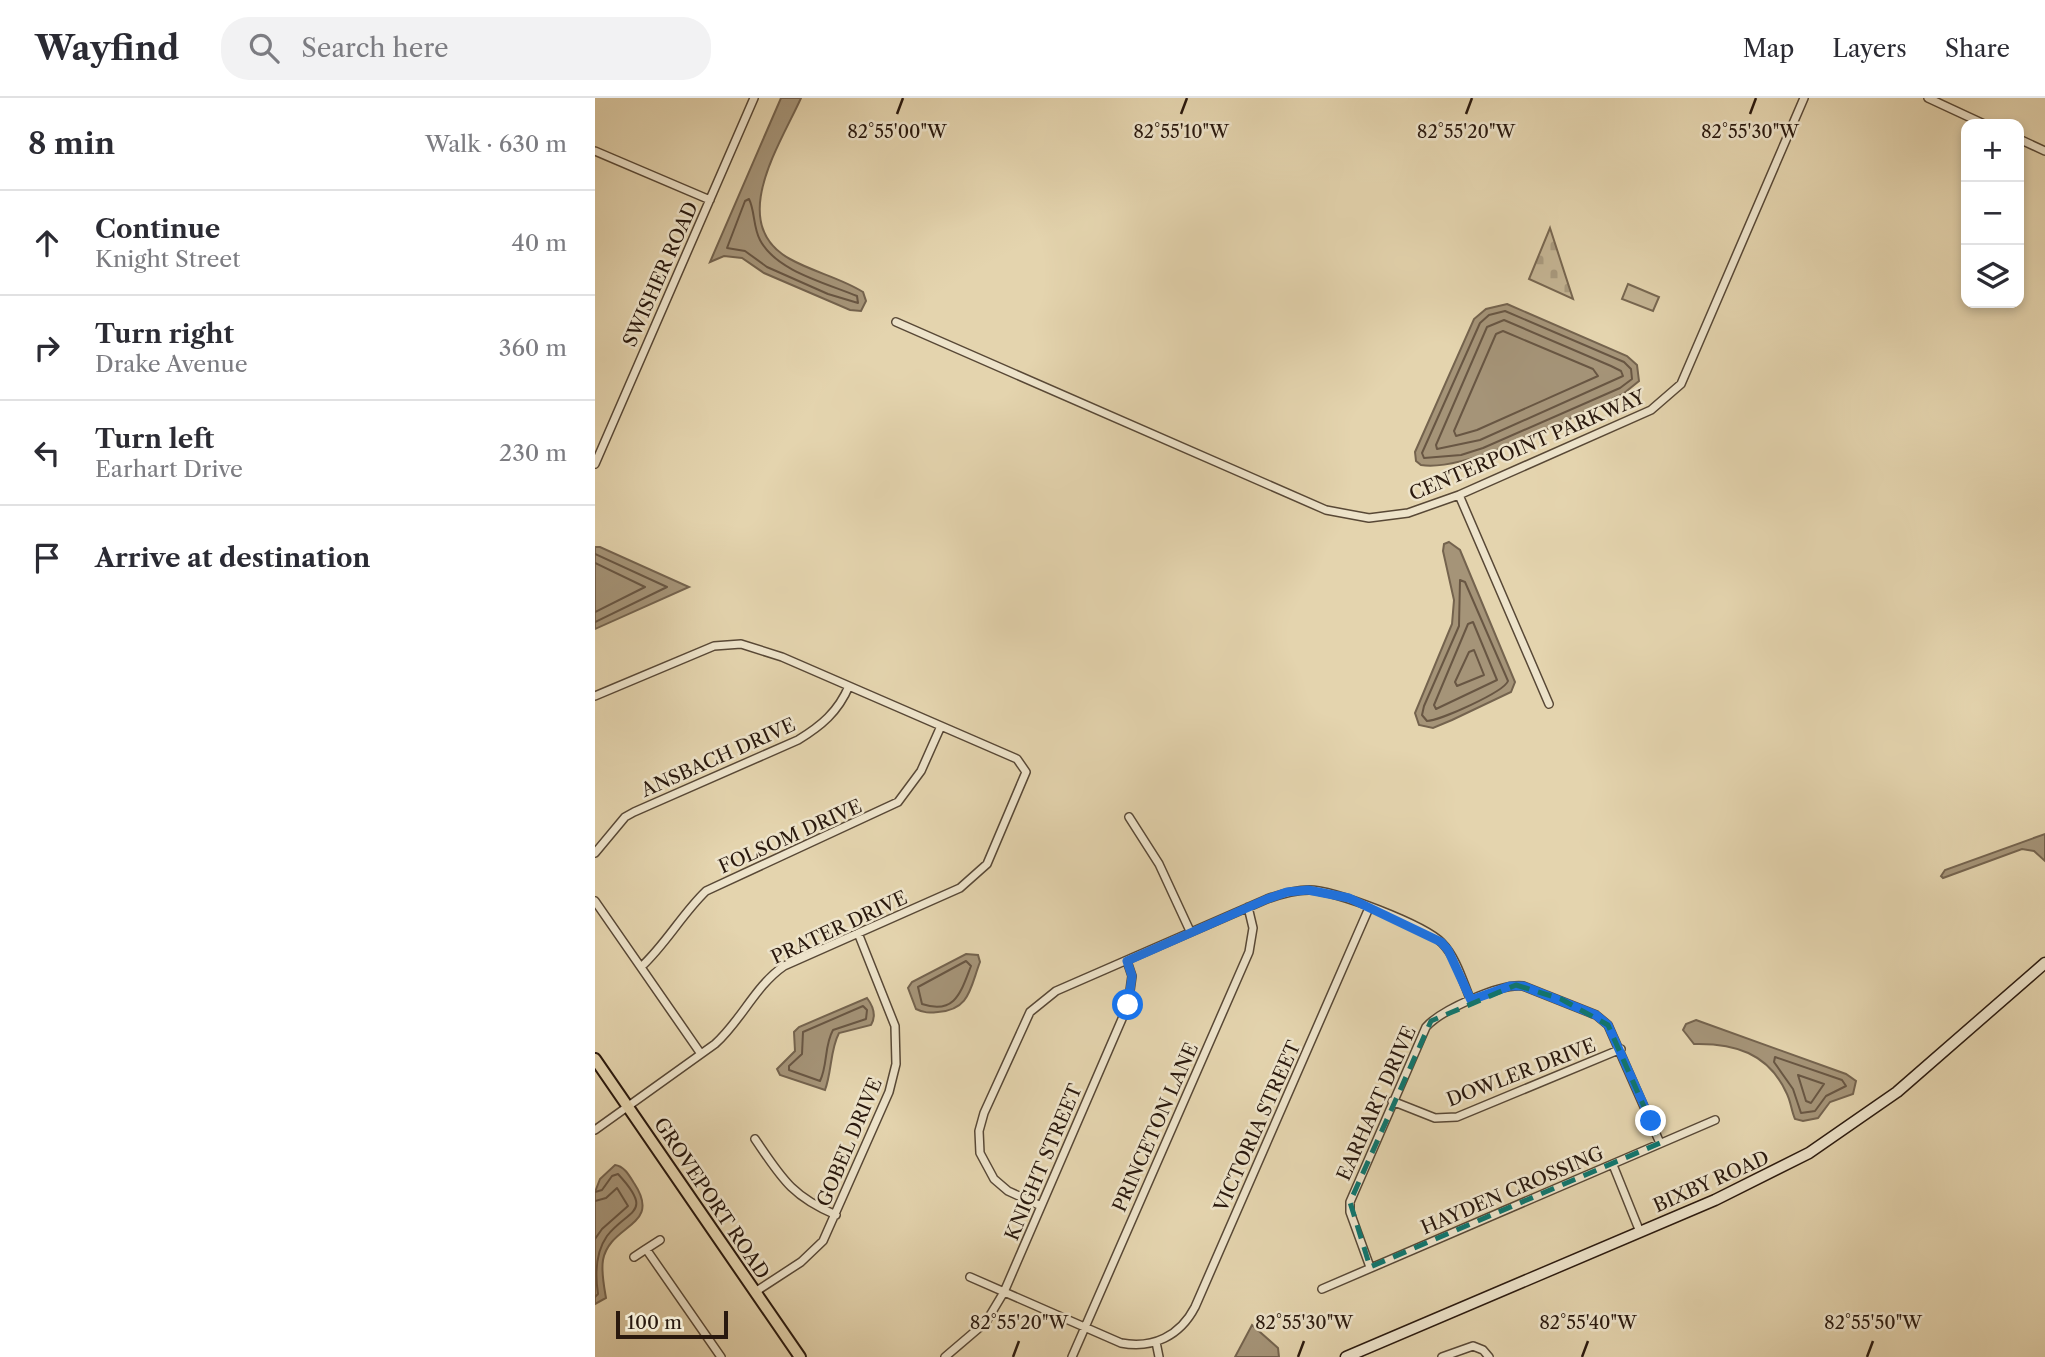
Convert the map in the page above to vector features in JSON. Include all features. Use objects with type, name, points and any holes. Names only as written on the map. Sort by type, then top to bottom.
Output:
[{"type":"main road","name":"GROVEPORT ROAD","points":[[595,1059],[800,1357]]},
{"type":"street","name":"SWISHER ROAD","points":[[595,464],[754,98]]},
{"type":"street","name":"CENTERPOINT PARKWAY","points":[[896,322],[1326,510],[1360,518],[1408,513],[1459,495],[1651,410],[1681,384],[1804,98]]},
{"type":"street","points":[[1928,98],[1973,119]]},
{"type":"street","points":[[2024,141],[2045,151]]},
{"type":"street","points":[[595,151],[710,200]]},
{"type":"street","points":[[1459,495],[1549,704]]},
{"type":"street","points":[[595,696],[689,655],[724,644],[758,647],[941,726]]},
{"type":"street","name":"ANSBACH DRIVE","points":[[595,853],[625,817],[798,740],[818,727],[837,708],[849,686]]},
{"type":"street","name":"PRATER DRIVE","points":[[595,1130],[701,1054],[731,1028],[774,973],[960,888],[974,879],[987,864],[1024,780],[1025,768],[1017,759],[941,726]]},
{"type":"street","name":"FOLSOM DRIVE","points":[[641,967],[659,951],[706,891],[898,802],[921,771],[941,726]]},
{"type":"street","points":[[1129,817],[1159,864],[1191,931]]},
{"type":"street","points":[[1041,1206],[1008,1191],[986,1169],[978,1140],[984,1113],[1025,1021],[1038,1003],[1056,991],[1248,906],[1287,892],[1308,890],[1329,892],[1441,942],[1448,950],[1471,1000]]},
{"type":"street","points":[[595,901],[701,1054]]},
{"type":"street","name":"PRINCETON LANE","points":[[1072,1357],[1249,952],[1253,928],[1248,906]]},
{"type":"street","name":"VICTORIA STREET","points":[[1156,1342],[1179,1329],[1195,1307],[1369,908]]},
{"type":"street","name":"GOBEL DRIVE","points":[[755,1292],[816,1250],[836,1215],[890,1092],[897,1050],[895,1026],[858,933]]},
{"type":"street","name":"KNIGHT STREET","points":[[945,1357],[986,1322],[1004,1292],[1128,1005],[1132,976],[1127,961]]},
{"type":"street","name":"BIXBY ROAD","points":[[1346,1357],[1769,1175],[1843,1133],[1898,1092],[2045,963]]},
{"type":"street","name":"EARHART DRIVE","points":[[1370,1267],[1350,1212],[1350,1202],[1426,1027],[1439,1016],[1471,1000],[1510,986],[1529,987],[1596,1015],[1608,1025],[1621,1049],[1660,1143]]},
{"type":"street","name":"DOWLER DRIVE","points":[[1392,1101],[1435,1118],[1457,1117],[1621,1049]]},
{"type":"street","name":"HAYDEN CROSSING","points":[[1322,1289],[1715,1120]]},
{"type":"street","points":[[755,1139],[791,1189],[801,1198],[836,1215]]},
{"type":"street","points":[[1613,1165],[1640,1232]]},
{"type":"street","points":[[633,1257],[660,1240]]},
{"type":"street","points":[[646,1249],[721,1357]]},
{"type":"street","points":[[970,1277],[1129,1344],[1156,1342],[1160,1357]]},
{"type":"street","points":[[1442,1357],[1473,1346],[1483,1350],[1489,1357]]},
{"type":"highlighted area","points":[[1516,985],[1561,999],[1608,1025],[1660,1143],[1370,1267],[1350,1202],[1431,1021]]},
{"type":"green space","points":[[1550,228],[1573,299],[1529,279]]},
{"type":"green space","points":[[1628,284],[1659,297],[1653,311],[1622,299]]},
{"type":"water","points":[[781,98],[801,98],[771,160],[760,205],[762,226],[771,244],[790,259],[863,292],[866,301],[861,311],[850,310],[764,273],[742,258],[724,256],[710,262]]},
{"type":"water","points":[[1507,304],[1627,356],[1637,365],[1639,381],[1623,394],[1522,440],[1466,460],[1441,465],[1421,465],[1416,461],[1415,452],[1474,319],[1486,309]]},
{"type":"water","points":[[1449,542],[1460,550],[1515,682],[1511,692],[1433,728],[1419,725],[1415,713],[1452,624],[1454,600],[1443,551],[1444,544]]},
{"type":"water","points":[[595,547],[600,547],[689,587],[595,629]]},
{"type":"water","points":[[2045,834],[2045,861],[2034,851],[2022,849],[1943,878],[1941,876],[1945,870]]},
{"type":"water","points":[[966,954],[978,955],[980,962],[971,989],[963,1002],[957,1007],[938,1012],[916,1009],[908,988],[912,982]]},
{"type":"water","points":[[867,998],[874,1011],[873,1021],[871,1025],[839,1033],[825,1090],[780,1075],[777,1069],[795,1051],[794,1032],[799,1027]]},
{"type":"water","points":[[1696,1020],[1846,1074],[1856,1081],[1853,1094],[1830,1102],[1818,1118],[1803,1121],[1795,1119],[1788,1095],[1779,1079],[1760,1059],[1736,1048],[1694,1044],[1683,1030],[1686,1024]]},
{"type":"water","points":[[615,1165],[624,1169],[632,1180],[641,1197],[642,1208],[639,1217],[608,1248],[602,1265],[606,1298],[595,1304],[595,1192],[600,1179]]},
{"type":"water","points":[[1252,1325],[1278,1348],[1279,1357],[1235,1357]]},
{"type":"route","points":[[1128,1005],[1132,976],[1127,961],[1191,931],[1287,892],[1329,892],[1349,898],[1432,935],[1448,950],[1471,1000],[1516,985],[1529,987],[1596,1015],[1608,1025],[1618,1041],[1651,1121]]}]
